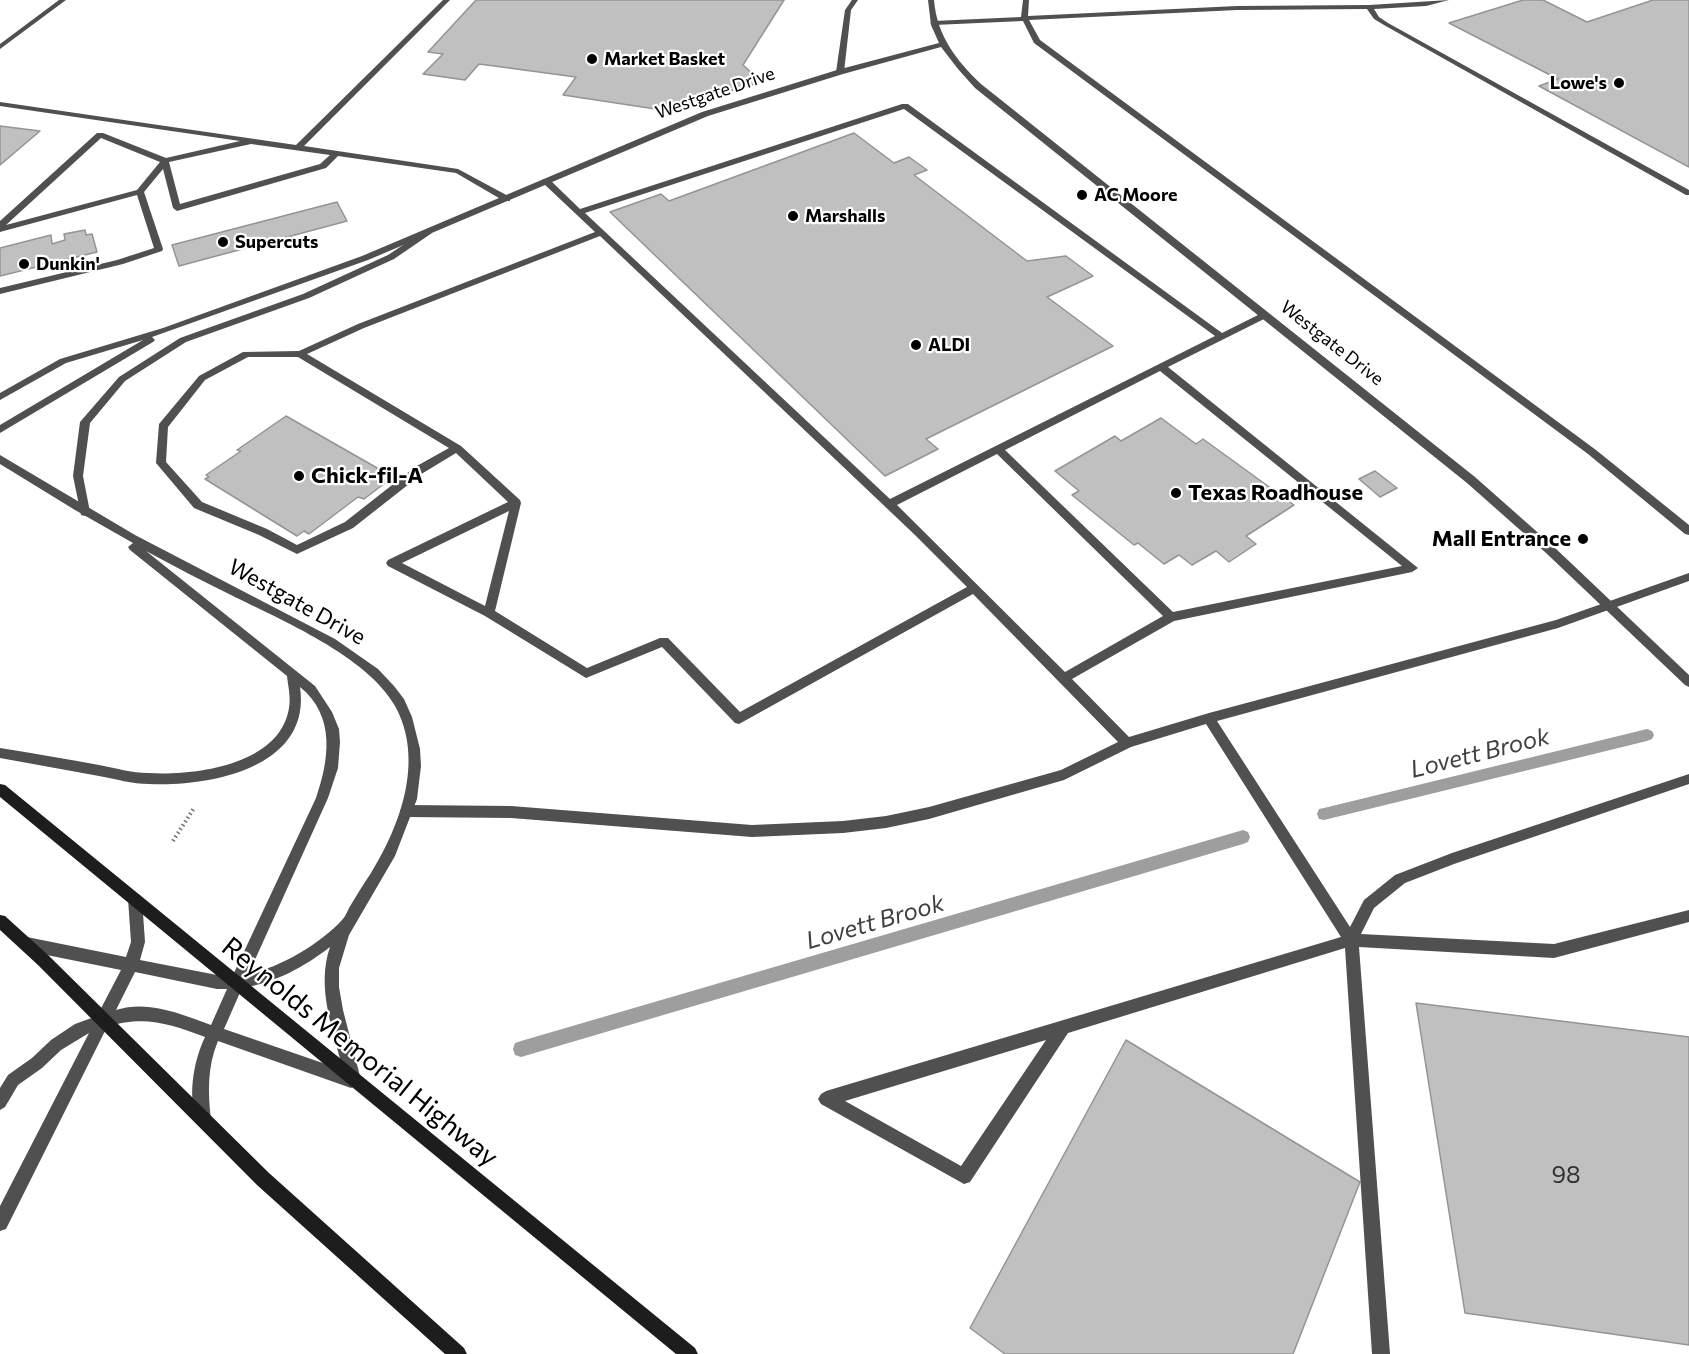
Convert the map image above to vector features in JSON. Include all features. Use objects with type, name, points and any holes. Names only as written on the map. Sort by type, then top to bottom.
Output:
[{"type":"main road","name":"Reynolds Memorial Highway","points":[[0,789],[352,1080],[689,1354]]},
{"type":"main road","points":[[0,921],[27,944],[263,1179],[458,1354]]},
{"type":"street","points":[[0,47],[63,0]]},
{"type":"street","points":[[298,147],[447,0]]},
{"type":"street","points":[[840,72],[849,10],[855,0]]},
{"type":"street","name":"Westgate Drive","points":[[931,0],[934,23],[943,44],[961,69],[993,99],[1471,480],[1549,549],[1689,682]]},
{"type":"street","points":[[1026,0],[1024,17],[1037,41],[1592,452],[1689,531]]},
{"type":"street","points":[[1231,0],[1237,8]]},
{"type":"street","points":[[934,23],[1237,8],[1369,7],[1426,4],[1446,0]]},
{"type":"street","points":[[1369,7],[1376,18],[1689,194]]},
{"type":"street","name":"Westgate Drive","points":[[433,228],[507,199],[705,114],[840,72],[943,44]]},
{"type":"street","points":[[0,104],[458,171],[507,199]]},
{"type":"street","points":[[578,212],[905,106],[1222,336]]},
{"type":"street","points":[[0,228],[117,121]]},
{"type":"street","points":[[100,135],[165,161],[254,141]]},
{"type":"street","points":[[165,161],[177,208],[323,166],[336,153]]},
{"type":"street","points":[[0,228],[140,192],[165,161]]},
{"type":"street","points":[[546,181],[889,504],[1127,743]]},
{"type":"street","points":[[0,291],[120,262],[159,249],[140,192]]},
{"type":"street","points":[[0,397],[63,361],[166,330],[365,258],[433,228]]},
{"type":"street","points":[[85,512],[78,476],[85,422],[122,379],[183,340],[306,296],[390,256],[433,228]]},
{"type":"street","points":[[457,448],[419,470],[349,525],[297,550],[262,532],[198,506],[161,463],[164,426],[202,378],[246,354],[300,354],[362,326],[601,233]]},
{"type":"street","points":[[889,504],[1265,315]]},
{"type":"street","points":[[0,430],[166,330]]},
{"type":"street","points":[[300,354],[457,448],[516,503]]},
{"type":"street","points":[[1064,678],[1171,617],[1412,568],[1161,367]]},
{"type":"street","points":[[999,450],[1171,617]]},
{"type":"street","name":"Westgate Drive","points":[[0,459],[112,529],[357,658],[391,691],[414,736],[414,771],[407,811],[390,852],[350,920],[334,956],[332,987],[352,1080]]},
{"type":"street","points":[[516,503],[392,563],[489,613],[586,674],[664,641],[739,719],[975,588]]},
{"type":"street","points":[[489,613],[516,503]]},
{"type":"street","name":"Westgate Drive","points":[[112,529],[311,689],[326,706],[335,735],[332,767],[322,798],[214,1033],[200,1072],[199,1089],[203,1120]]},
{"type":"street","points":[[407,811],[511,813],[752,831],[843,827],[886,822],[929,813],[1064,775],[1127,743],[1209,718],[1558,624],[1689,577]]},
{"type":"street","points":[[0,753],[147,779],[175,779],[230,770],[252,762],[271,750],[285,736],[295,712],[292,673]]},
{"type":"street","points":[[1209,718],[1351,940],[1381,1354]]},
{"type":"street","points":[[1351,940],[1369,904],[1400,879],[1452,859],[1689,779]]},
{"type":"street","points":[[0,1223],[131,965],[139,931],[135,899]]},
{"type":"street","points":[[1063,1027],[964,1176],[826,1099],[1063,1027],[1351,940],[1554,951],[1689,916]]},
{"type":"street","name":"Westgate Drive","points":[[27,944],[236,984],[266,977],[309,956],[350,920]]},
{"type":"street","points":[[0,1102],[13,1080],[37,1063],[56,1045],[80,1029],[102,1020],[145,1014],[165,1016],[352,1080]]},
{"type":"path","points":[[173,841],[198,802]]},
{"type":"building","name":"Market Basket","points":[[476,0],[784,0],[743,65],[762,82],[662,110],[563,95],[576,77],[479,64],[465,80],[423,74],[443,54],[428,52]]},
{"type":"building","name":"Lowe's","points":[[1523,0],[1543,0],[1587,22],[1653,0],[1689,0],[1689,167],[1539,86],[1558,79],[1449,23]]},
{"type":"building","points":[[0,126],[40,131],[0,165]]},
{"type":"building","points":[[854,133],[894,163],[909,157],[927,170],[914,175],[1027,261],[1066,256],[1093,276],[1047,297],[1113,346],[926,439],[938,449],[885,476],[610,212],[661,194],[669,201]]},
{"type":"building","points":[[337,202],[347,221],[179,266],[172,245]]},
{"type":"building","name":"Dunkin'","points":[[85,230],[86,235],[92,234],[97,252],[0,276],[0,248],[51,235],[52,244],[65,240],[64,234]]},
{"type":"building","name":"Chick-fil-A","points":[[286,416],[393,477],[364,499],[358,497],[309,534],[304,531],[297,536],[205,479],[209,477],[206,475],[241,451],[237,450]]},
{"type":"building","name":"Texas Roadhouse","points":[[1161,418],[1196,444],[1203,439],[1294,505],[1246,536],[1256,544],[1229,562],[1216,551],[1192,565],[1179,555],[1164,564],[1138,543],[1134,545],[1072,495],[1079,491],[1055,471],[1115,436],[1121,441]]},
{"type":"building","points":[[1375,471],[1397,488],[1380,497],[1359,479]]},
{"type":"building","points":[[1416,1003],[1689,1037],[1689,1345],[1465,1313]]},
{"type":"building","points":[[1126,1040],[1360,1182],[1293,1354],[1005,1354],[970,1328]]},
{"type":"waterway","name":"Lovett Brook","points":[[1324,814],[1647,735]]},
{"type":"waterway","name":"Lovett Brook","points":[[521,1049],[1243,837]]},
{"type":"place","name":"Market Basket","points":[[592,59]]},
{"type":"place","name":"Lowe's","points":[[1619,83]]},
{"type":"place","name":"AC Moore","points":[[1082,195]]},
{"type":"place","name":"Marshalls","points":[[793,216]]},
{"type":"place","name":"Supercuts","points":[[223,242]]},
{"type":"place","name":"Dunkin'","points":[[24,264]]},
{"type":"place","name":"ALDI","points":[[916,345]]},
{"type":"place","name":"Chick-fil-A","points":[[299,476]]},
{"type":"place","name":"Texas Roadhouse","points":[[1176,493]]},
{"type":"place","name":"Mall Entrance","points":[[1583,539]]}]
